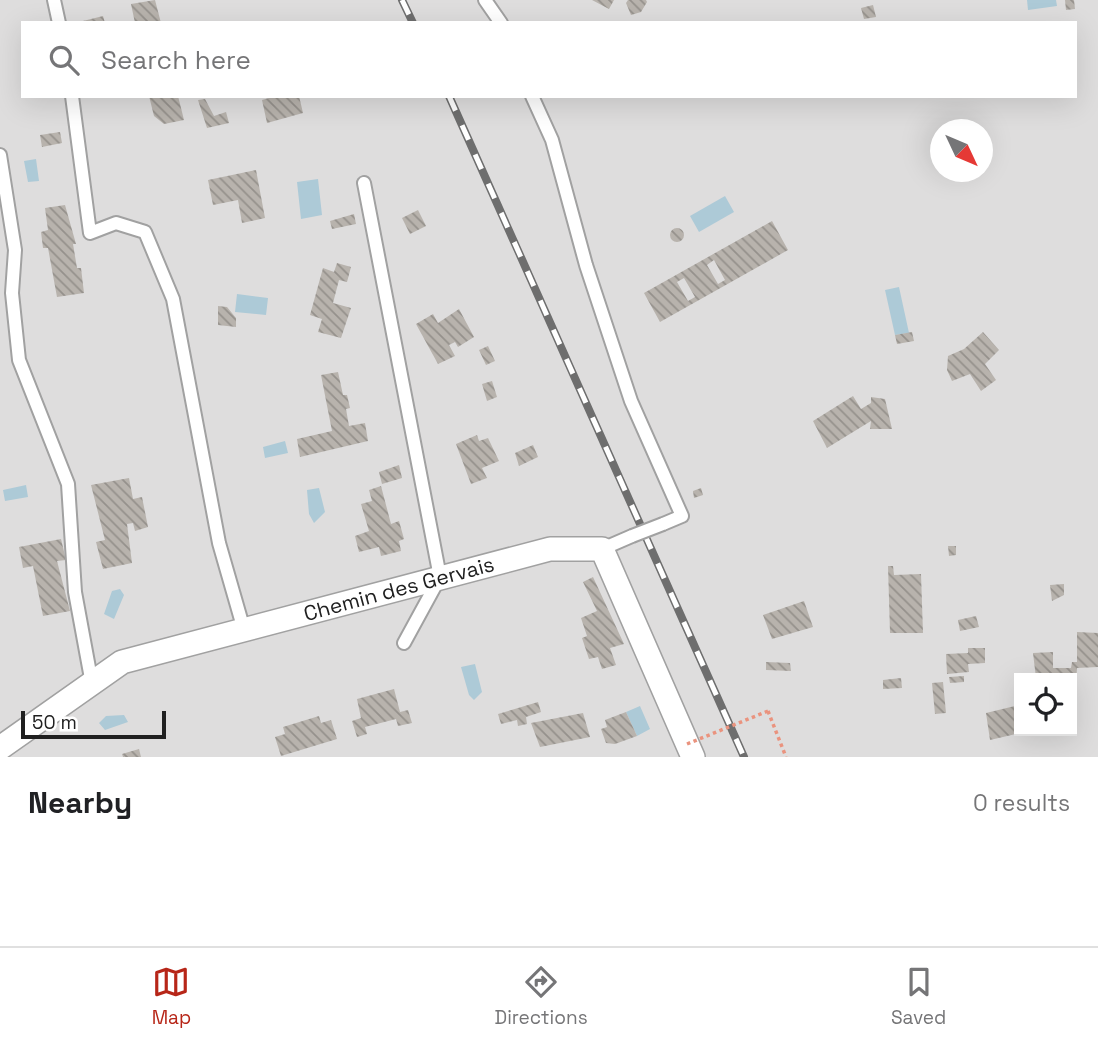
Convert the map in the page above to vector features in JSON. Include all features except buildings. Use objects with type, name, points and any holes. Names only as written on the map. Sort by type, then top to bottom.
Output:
[{"type":"street","name":"Chemin des Gervais","points":[[0,748],[122,662],[550,549],[602,549]]},
{"type":"street","points":[[602,549],[690,750]]},
{"type":"lane","points":[[54,0],[59,21]]},
{"type":"lane","points":[[485,0],[500,21]]},
{"type":"lane","points":[[72,98],[90,233],[116,222],[145,232],[173,299],[219,543],[244,630]]},
{"type":"lane","points":[[533,98],[552,140],[586,265],[631,401],[682,516],[602,549]]},
{"type":"lane","points":[[0,155],[15,250],[12,293],[19,360],[68,484],[75,592],[92,684]]},
{"type":"lane","points":[[364,183],[440,577],[404,643]]},
{"type":"path","points":[[690,750],[768,710],[786,757]]},
{"type":"shaded area","points":[[0,0],[1098,0],[1098,757],[0,757]]},
{"type":"water","points":[[1027,0],[1056,0],[1057,6],[1028,10]]},
{"type":"water","points":[[36,159],[39,181],[28,182],[24,161]]},
{"type":"water","points":[[318,179],[322,215],[301,219],[297,182]]},
{"type":"water","points":[[725,196],[734,212],[699,232],[690,216]]},
{"type":"water","points":[[899,287],[909,333],[895,335],[885,290]]},
{"type":"water","points":[[237,294],[268,298],[266,315],[235,312]]},
{"type":"water","points":[[285,441],[288,453],[265,458],[263,447]]},
{"type":"water","points":[[26,485],[28,497],[5,501],[3,490]]},
{"type":"water","points":[[319,488],[325,512],[314,523],[309,514],[307,490]]},
{"type":"water","points":[[120,589],[124,595],[114,619],[104,614],[112,591]]},
{"type":"water","points":[[475,664],[482,692],[474,700],[469,695],[461,667]]},
{"type":"water","points":[[640,706],[650,729],[637,736],[626,712]]},
{"type":"water","points":[[124,715],[128,722],[105,730],[99,723],[106,716]]},
{"type":"railway","points":[[402,0],[412,21]]},
{"type":"railway","points":[[450,98],[744,757]]}]
